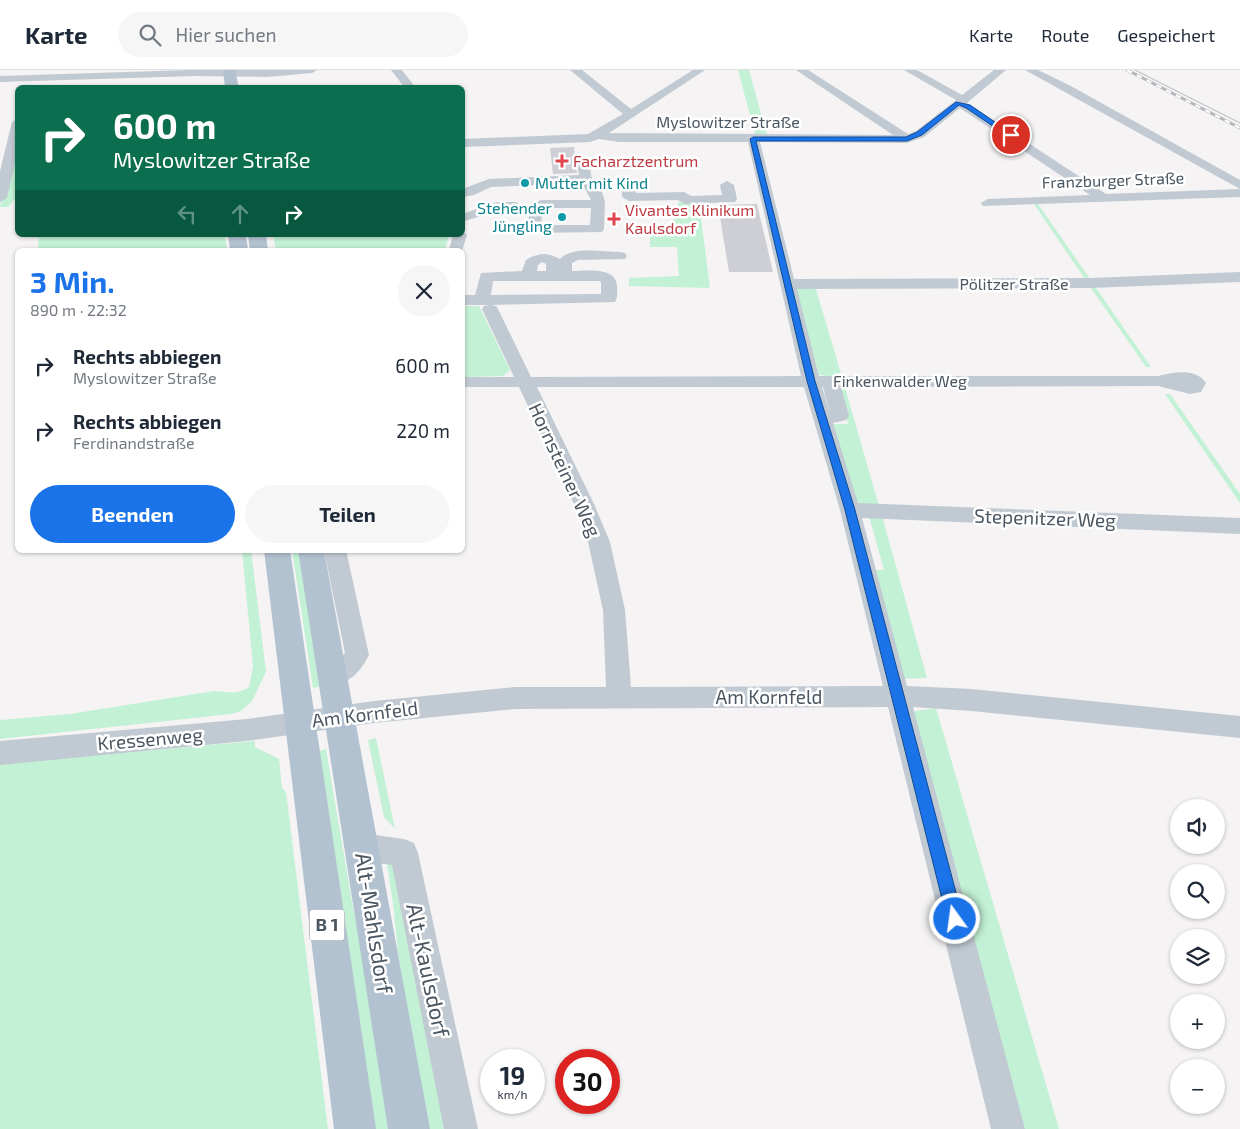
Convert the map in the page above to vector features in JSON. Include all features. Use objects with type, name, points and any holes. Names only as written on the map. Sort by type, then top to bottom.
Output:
[{"type":"main road","points":[[213,71],[215,85]]},
{"type":"main road","points":[[229,71],[231,85]]},
{"type":"main road","name":"B 1","points":[[277,553],[355,1129]]},
{"type":"main road","name":"B 1","points":[[312,553],[340,716]]},
{"type":"main road","name":"Alt-Mahlsdorf","points":[[340,716],[409,1129]]},
{"type":"street","points":[[0,79],[68,74],[229,71],[267,74],[312,70]]},
{"type":"street","points":[[396,70],[408,85]]},
{"type":"street","points":[[575,70],[626,111],[632,113]]},
{"type":"street","points":[[598,135],[700,70]]},
{"type":"street","points":[[801,70],[907,139]]},
{"type":"street","points":[[909,70],[957,97],[1103,198]]},
{"type":"street","name":"Myslowitzer Straße","points":[[465,143],[584,138],[598,135],[611,138],[907,139],[920,134],[1001,70]]},
{"type":"street","points":[[1030,70],[1065,87],[1240,185]]},
{"type":"street","points":[[0,198],[15,120]]},
{"type":"street","points":[[753,139],[811,381],[850,510],[1008,1129]]},
{"type":"street","points":[[536,206],[534,229],[598,229],[598,204],[582,158]]},
{"type":"street","points":[[465,192],[470,192],[489,183],[590,184],[619,188],[629,197],[684,196],[684,200],[730,199],[727,185]]},
{"type":"street","name":"Franzburger Straße","points":[[988,203],[1240,193]]},
{"type":"street","points":[[465,218],[497,206],[598,204]]},
{"type":"street","points":[[558,276],[565,262],[572,257],[620,256]]},
{"type":"street","points":[[486,305],[486,276],[529,276],[531,263],[543,258],[554,262],[558,276]]},
{"type":"street","points":[[465,301],[486,305],[609,300],[609,281],[603,276],[558,276]]},
{"type":"street","name":"Pölitzer Straße","points":[[789,284],[1091,283],[1240,277]]},
{"type":"street","name":"Hornsteiner Weg","points":[[486,305],[584,504],[599,542],[614,610],[619,697]]},
{"type":"street","points":[[823,420],[840,416],[830,381]]},
{"type":"street","name":"Finkenwalder Weg","points":[[465,382],[1158,381]]},
{"type":"street","name":"Stepenitzer Weg","points":[[850,510],[1240,526]]},
{"type":"street","points":[[333,674],[347,669],[357,655],[336,553]]},
{"type":"street","name":"Am Kornfeld","points":[[299,722],[515,698],[898,696],[972,700],[1240,726]]},
{"type":"street","name":"Kressenweg","points":[[0,753],[248,730],[299,722]]},
{"type":"street","name":"Alt-Kaulsdorf","points":[[361,847],[404,854],[461,1129]]},
{"type":"green space","points":[[738,70],[749,70],[767,135],[755,134]]},
{"type":"green space","points":[[15,146],[15,160],[12,159]]},
{"type":"green space","points":[[15,163],[15,198],[8,207],[0,207],[10,168]]},
{"type":"green space","points":[[678,202],[699,202],[710,288],[629,286],[629,278],[679,276],[677,247],[650,247],[650,233],[675,233],[673,208],[678,205]]},
{"type":"green space","points":[[1034,204],[1038,204],[1090,279],[1085,279]]},
{"type":"green space","points":[[35,237],[225,237],[227,248],[38,248],[39,238]]},
{"type":"green space","points":[[273,237],[448,237],[446,248],[276,248]]},
{"type":"green space","points":[[815,286],[842,377],[819,375],[796,288]]},
{"type":"green space","points":[[1091,288],[1096,288],[1151,367],[1146,367]]},
{"type":"green space","points":[[465,306],[479,306],[510,370],[503,376],[465,377]]},
{"type":"green space","points":[[844,384],[879,506],[861,504],[852,498],[830,424],[848,424],[839,385]]},
{"type":"green space","points":[[1165,394],[1170,394],[1240,494],[1240,503]]},
{"type":"green space","points":[[869,516],[882,516],[927,678],[900,679],[871,570],[884,570]]},
{"type":"green space","points":[[242,553],[251,553],[266,672],[252,701],[241,711],[231,714],[0,739],[0,720],[70,714],[214,691],[237,692],[245,690],[249,687],[253,666]]},
{"type":"green space","points":[[292,553],[303,553],[325,685],[313,688]]},
{"type":"green space","points":[[936,708],[1059,1129],[1019,1129],[909,712]]},
{"type":"green space","points":[[376,738],[395,829],[384,817],[368,740]]},
{"type":"green space","points":[[255,741],[255,747],[279,759],[282,788],[286,792],[328,1129],[0,1129],[0,764]]},
{"type":"green space","points":[[326,749],[352,902],[397,1129],[371,1129],[314,753]]},
{"type":"green space","points":[[392,859],[454,1129],[425,1129],[398,953],[387,864]]},
{"type":"building","name":"Facharztzentrum","points":[[574,147],[577,173],[553,174],[550,148]]},
{"type":"building","points":[[757,204],[773,272],[729,272],[718,205]]},
{"type":"tram line","points":[[1135,70],[1240,123]]},
{"type":"railway","points":[[1127,70],[1240,128]]},
{"type":"place","name":"Facharztzentrum","points":[[562,161]]},
{"type":"place","name":"Mutter mit Kind","points":[[525,183]]},
{"type":"place","name":"Stehender Jüngling","points":[[562,217]]},
{"type":"place","name":"Vivantes Klinikum Kaulsdorf","points":[[614,219]]},
{"type":"route","points":[[955,919],[850,510],[811,381],[753,139],[907,139],[920,134],[958,103],[968,106],[1011,135]]}]
